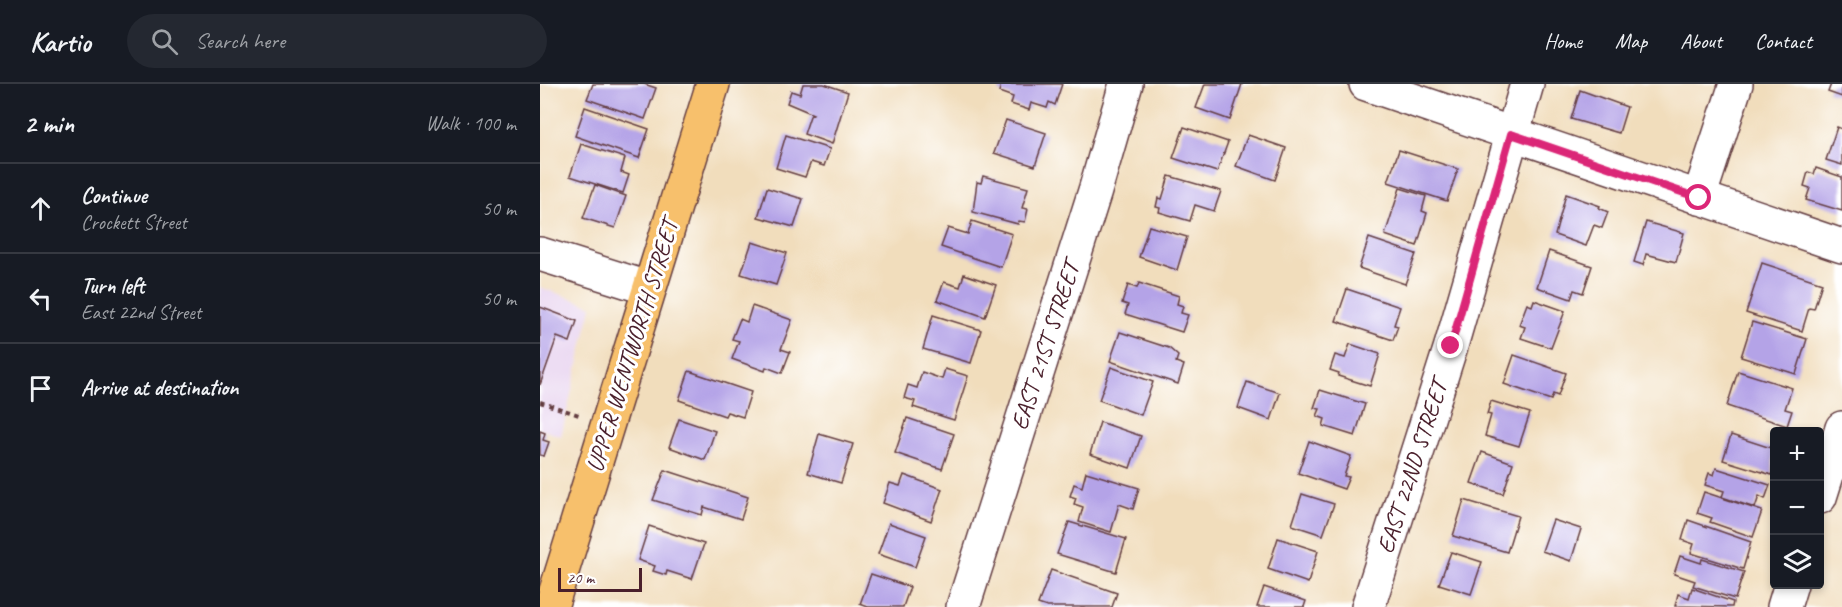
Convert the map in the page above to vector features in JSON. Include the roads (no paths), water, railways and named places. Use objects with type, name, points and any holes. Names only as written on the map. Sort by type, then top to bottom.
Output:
[{"type":"main road","name":"UPPER WENTWORTH STREET","points":[[551,607],[609,426],[648,288],[713,84]]},
{"type":"street","name":"EAST 21ST STREET","points":[[963,607],[1126,84]]},
{"type":"street","points":[[1366,84],[1842,246]]},
{"type":"street","name":"EAST 22ND STREET","points":[[1368,607],[1451,346],[1527,84]]},
{"type":"street","points":[[1699,198],[1736,84]]},
{"type":"street","points":[[540,254],[648,288]]},
{"type":"street","points":[[1824,484],[1842,428]]},
{"type":"street","points":[[1784,607],[1790,589]]}]
